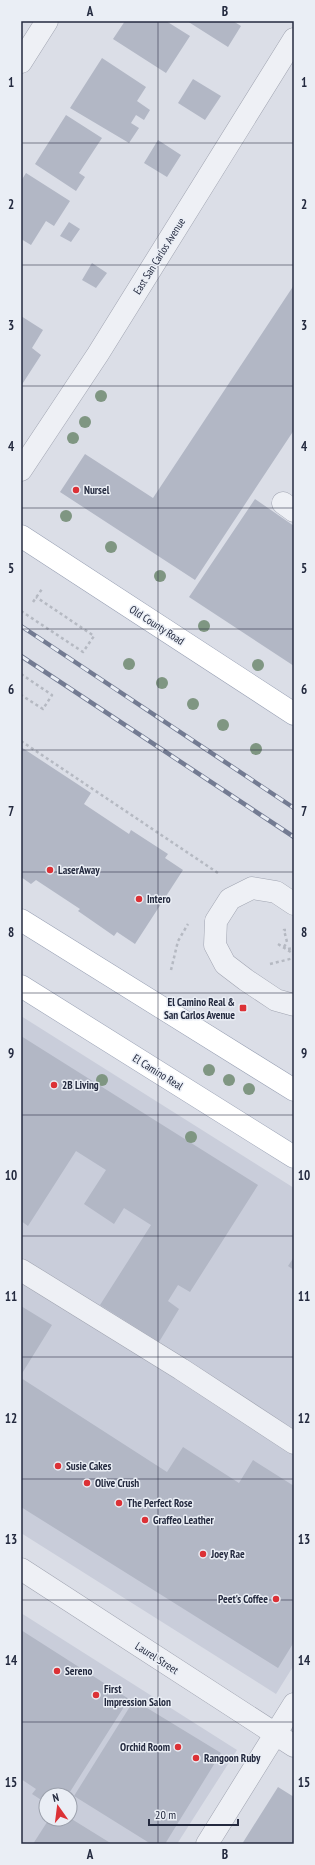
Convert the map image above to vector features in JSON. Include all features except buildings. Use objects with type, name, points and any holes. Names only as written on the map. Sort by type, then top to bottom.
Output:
[{"type":"main road","name":"Old County Road","points":[[21,536],[294,714]]},
{"type":"main road","points":[[21,920],[294,1090]]},
{"type":"main road","name":"El Camino Real","points":[[21,986],[294,1157]]},
{"type":"street","points":[[21,62],[48,21]]},
{"type":"street","name":"East San Carlos Avenue","points":[[21,470],[98,354],[294,39]]},
{"type":"street","points":[[294,904],[276,892],[252,888],[230,899],[216,922],[215,945],[225,964],[246,980],[276,1000],[294,1005]]},
{"type":"street","points":[[21,1270],[181,1369],[294,1443]]},
{"type":"street","name":"Laurel Street","points":[[21,1570],[294,1746]]},
{"type":"street","points":[[207,1844],[294,1704]]},
{"type":"path","points":[[33,602],[42,589]]},
{"type":"path","points":[[21,611],[83,652],[94,636],[36,597]]},
{"type":"path","points":[[21,674],[52,695],[43,709],[21,695]]},
{"type":"path","points":[[21,741],[218,873],[214,880]]},
{"type":"path","points":[[171,970],[178,941],[190,920]]},
{"type":"path","points":[[284,930],[287,942],[284,947]]},
{"type":"path","points":[[278,944],[294,954]]},
{"type":"path","points":[[287,950],[294,948]]},
{"type":"shaded area","points":[[21,1016],[294,1188],[294,1665],[276,1694],[21,1533]]},
{"type":"shaded area","points":[[21,1613],[237,1750],[177,1844],[21,1844]]},
{"type":"railway","points":[[21,626],[294,808]]},
{"type":"railway","points":[[21,656],[294,837]]},
{"type":"place","name":"Nursel","points":[[76,490]]},
{"type":"place","name":"LaserAway","points":[[50,870]]},
{"type":"place","name":"Intero","points":[[139,899]]},
{"type":"place","name":"El Camino Real & San Carlos Avenue","points":[[243,1008]]},
{"type":"place","name":"2B Living","points":[[54,1085]]},
{"type":"place","name":"Susie Cakes","points":[[58,1466]]},
{"type":"place","name":"Olive Crush","points":[[87,1483]]},
{"type":"place","name":"The Perfect Rose","points":[[119,1503]]},
{"type":"place","name":"Graffeo Leather","points":[[145,1520]]},
{"type":"place","name":"Joey Rae","points":[[203,1554]]},
{"type":"place","name":"Peet's Coffee","points":[[276,1599]]},
{"type":"place","name":"Sereno","points":[[57,1671]]},
{"type":"place","name":"First Impression Salon","points":[[96,1695]]},
{"type":"place","name":"Orchid Room","points":[[178,1747]]},
{"type":"place","name":"Rangoon Ruby","points":[[196,1758]]}]
